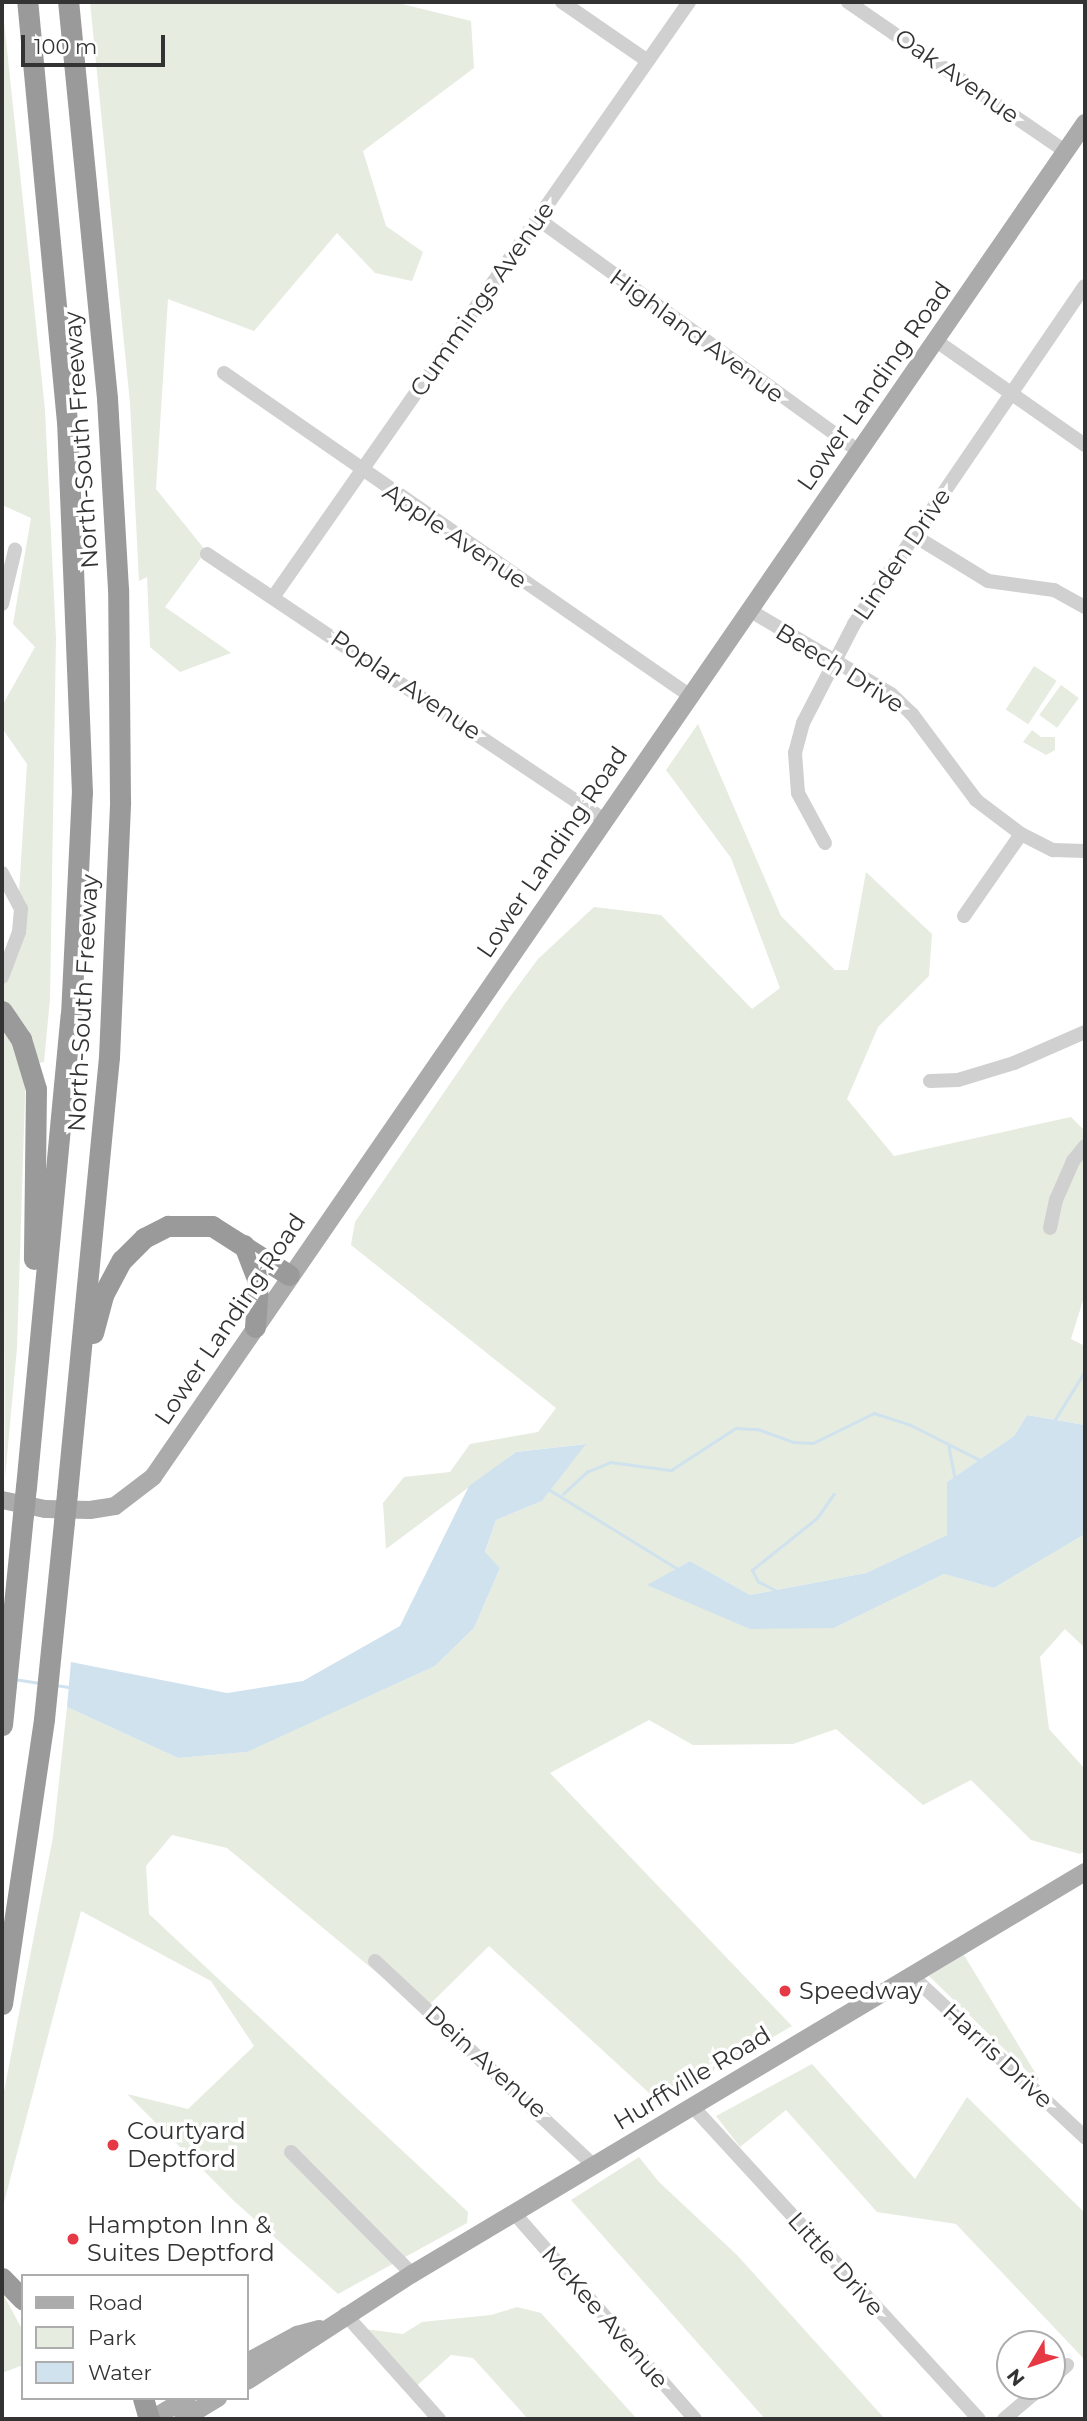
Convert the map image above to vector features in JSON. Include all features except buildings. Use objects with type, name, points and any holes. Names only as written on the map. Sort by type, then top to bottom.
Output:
[{"type":"highway","name":"North-South Freeway","points":[[2,1719],[71,1015],[82,793],[67,422],[27,2]]},
{"type":"highway","name":"North-South Freeway","points":[[2,2004],[44,1719],[67,1493],[109,1057],[120,801],[118,589],[107,398],[68,2]]},
{"type":"highway","points":[[2,1011],[25,1049],[37,1099],[31,1320],[34,1391]]},
{"type":"highway","points":[[78,1378],[92,1347],[106,1289],[139,1242],[162,1228],[191,1223],[212,1226],[289,1275]]},
{"type":"highway","points":[[244,1245],[258,1282],[255,1327]]},
{"type":"highway","points":[[2,2278],[21,2298]]},
{"type":"highway","points":[[144,2400],[151,2419]]},
{"type":"main road","name":"Lower Landing Road","points":[[2,1500],[45,1508],[90,1510],[115,1506],[138,1492],[255,1327],[1085,123]]},
{"type":"main road","name":"Hurffville Road","points":[[248,2380],[345,2314],[1085,1872]]},
{"type":"main road","name":"Hurffville Road","points":[[248,2361],[297,2335],[325,2328]]},
{"type":"main road","points":[[151,2419],[184,2400]]},
{"type":"main road","points":[[183,2419],[215,2400]]},
{"type":"street","points":[[562,2],[648,61]]},
{"type":"street","name":"Cummings Avenue","points":[[274,596],[689,2]]},
{"type":"street","name":"Oak Avenue","points":[[848,2],[1066,152]]},
{"type":"street","name":"Highland Avenue","points":[[538,219],[858,451]]},
{"type":"street","name":"Linden Drive","points":[[825,844],[798,793],[795,753],[803,723],[854,624],[1085,286]]},
{"type":"street","points":[[935,340],[1085,445]]},
{"type":"street","name":"Apple Avenue","points":[[224,373],[361,471],[689,695]]},
{"type":"street","points":[[913,536],[988,581],[1054,590],[1085,607]]},
{"type":"street","points":[[2,604],[15,550]]},
{"type":"street","name":"Poplar Avenue","points":[[207,554],[274,596],[604,820]]},
{"type":"street","name":"Beech Drive","points":[[750,610],[891,694],[912,714],[975,800],[1021,834],[1053,850],[1085,851]]},
{"type":"street","points":[[964,916],[1021,834]]},
{"type":"street","points":[[2,873],[21,909],[19,932],[2,976]]},
{"type":"street","points":[[930,1081],[958,1080],[1014,1063],[1085,1032]]},
{"type":"street","points":[[1049,1228],[1056,1200],[1073,1161],[1085,1146]]},
{"type":"street","name":"Dein Avenue","points":[[374,1961],[594,2166]]},
{"type":"street","name":"Harris Drive","points":[[911,1975],[1085,2137]]},
{"type":"street","name":"Little Drive","points":[[693,2107],[979,2419]]},
{"type":"street","points":[[291,2152],[412,2274]]},
{"type":"street","name":"McKee Avenue","points":[[514,2214],[695,2419]]},
{"type":"street","points":[[345,2314],[439,2419]]},
{"type":"street","points":[[1004,2419],[1026,2400]]},
{"type":"green space","points":[[2,2],[45,410],[56,638],[50,999],[44,1062],[26,1065],[17,1348],[5,1478],[2,959],[16,942],[27,764],[2,728],[2,706],[35,647],[13,624],[31,518],[2,505]]},
{"type":"green space","points":[[90,2],[394,2],[471,21],[474,68],[363,151],[386,226],[423,252],[412,281],[375,273],[337,233],[254,331],[168,299],[156,489],[206,551],[165,607],[231,653],[180,672],[150,647],[147,577],[139,581],[130,403]]},
{"type":"green space","points":[[1034,666],[1057,681],[1028,724],[1006,710]]},
{"type":"green space","points":[[1061,685],[1079,698],[1057,728],[1039,715]]},
{"type":"green space","points":[[698,724],[781,916],[835,970],[848,970],[866,872],[932,934],[929,976],[878,1027],[847,1099],[894,1156],[1071,1117],[1085,1131],[1085,1294],[1071,1339],[1085,1346],[1085,1425],[1027,1415],[1014,1436],[947,1482],[947,1535],[866,1573],[750,1595],[690,1561],[648,1585],[834,1628],[944,1574],[994,1588],[1085,1534],[1085,1648],[1065,1629],[1040,1657],[1049,1729],[1085,1769],[1085,1851],[1080,1854],[1031,1840],[971,1780],[923,1805],[836,1729],[793,1744],[693,1745],[649,1720],[550,1773],[792,2026],[660,2103],[489,1946],[423,2011],[227,1848],[172,1835],[146,1866],[149,1914],[468,2212],[467,2223],[338,2294],[234,2201],[127,2094],[188,2109],[254,2046],[211,1981],[81,1911],[2,2210],[2,2102],[53,1837],[67,1707],[178,1758],[246,1752],[435,1666],[474,1628],[500,1568],[485,1553],[496,1520],[542,1501],[585,1444],[516,1452],[386,1549],[383,1503],[404,1477],[450,1472],[470,1444],[538,1432],[556,1408],[351,1245],[355,1222],[504,1005],[538,959],[594,907],[661,915],[752,1009],[780,988],[731,858],[666,770]]},
{"type":"green space","points":[[1032,730],[1041,737],[1055,737],[1055,750],[1046,755],[1023,742]]},
{"type":"green space","points":[[964,1955],[1039,2079],[1037,2081],[929,1976]]},
{"type":"green space","points":[[812,2064],[915,2179],[967,2097],[1085,2213],[1085,2360],[1066,2340],[1066,2330],[1057,2330],[956,2224],[877,2212],[786,2110],[740,2147],[716,2116]]},
{"type":"green space","points":[[639,2157],[659,2182],[737,2255],[885,2419],[765,2419],[571,2200]]},
{"type":"green space","points":[[2,2292],[21,2327],[21,2366],[2,2373]]},
{"type":"green space","points":[[517,2307],[541,2313],[637,2419],[528,2419],[473,2358],[451,2355],[411,2391],[365,2329],[403,2334],[422,2322],[491,2315]]},
{"type":"water","points":[[1027,1415],[1085,1425],[1085,1534],[994,1588],[944,1574],[834,1628],[750,1629],[647,1585],[690,1561],[750,1595],[866,1573],[947,1535],[947,1482],[1014,1436]]},
{"type":"water","points":[[586,1444],[542,1501],[496,1520],[485,1552],[500,1568],[474,1628],[435,1666],[247,1752],[178,1758],[67,1707],[71,1662],[227,1693],[303,1681],[400,1626],[469,1486],[516,1452]]},
{"type":"waterway","points":[[1054,1421],[1085,1371]]},
{"type":"waterway","points":[[563,1494],[587,1472],[610,1462],[671,1470],[736,1428],[758,1429],[793,1442],[813,1443],[874,1413],[911,1425],[982,1461]]},
{"type":"waterway","points":[[949,1447],[955,1478]]},
{"type":"waterway","points":[[550,1490],[678,1569]]},
{"type":"waterway","points":[[778,1592],[758,1582],[752,1570],[817,1518],[834,1494]]},
{"type":"waterway","points":[[14,1679],[38,1683]]},
{"type":"waterway","points":[[55,1685],[70,1687]]},
{"type":"place","name":"Speedway","points":[[785,1991]]},
{"type":"place","name":"Courtyard Deptford","points":[[113,2145]]},
{"type":"place","name":"Hampton Inn & Suites Deptford","points":[[73,2239]]}]
